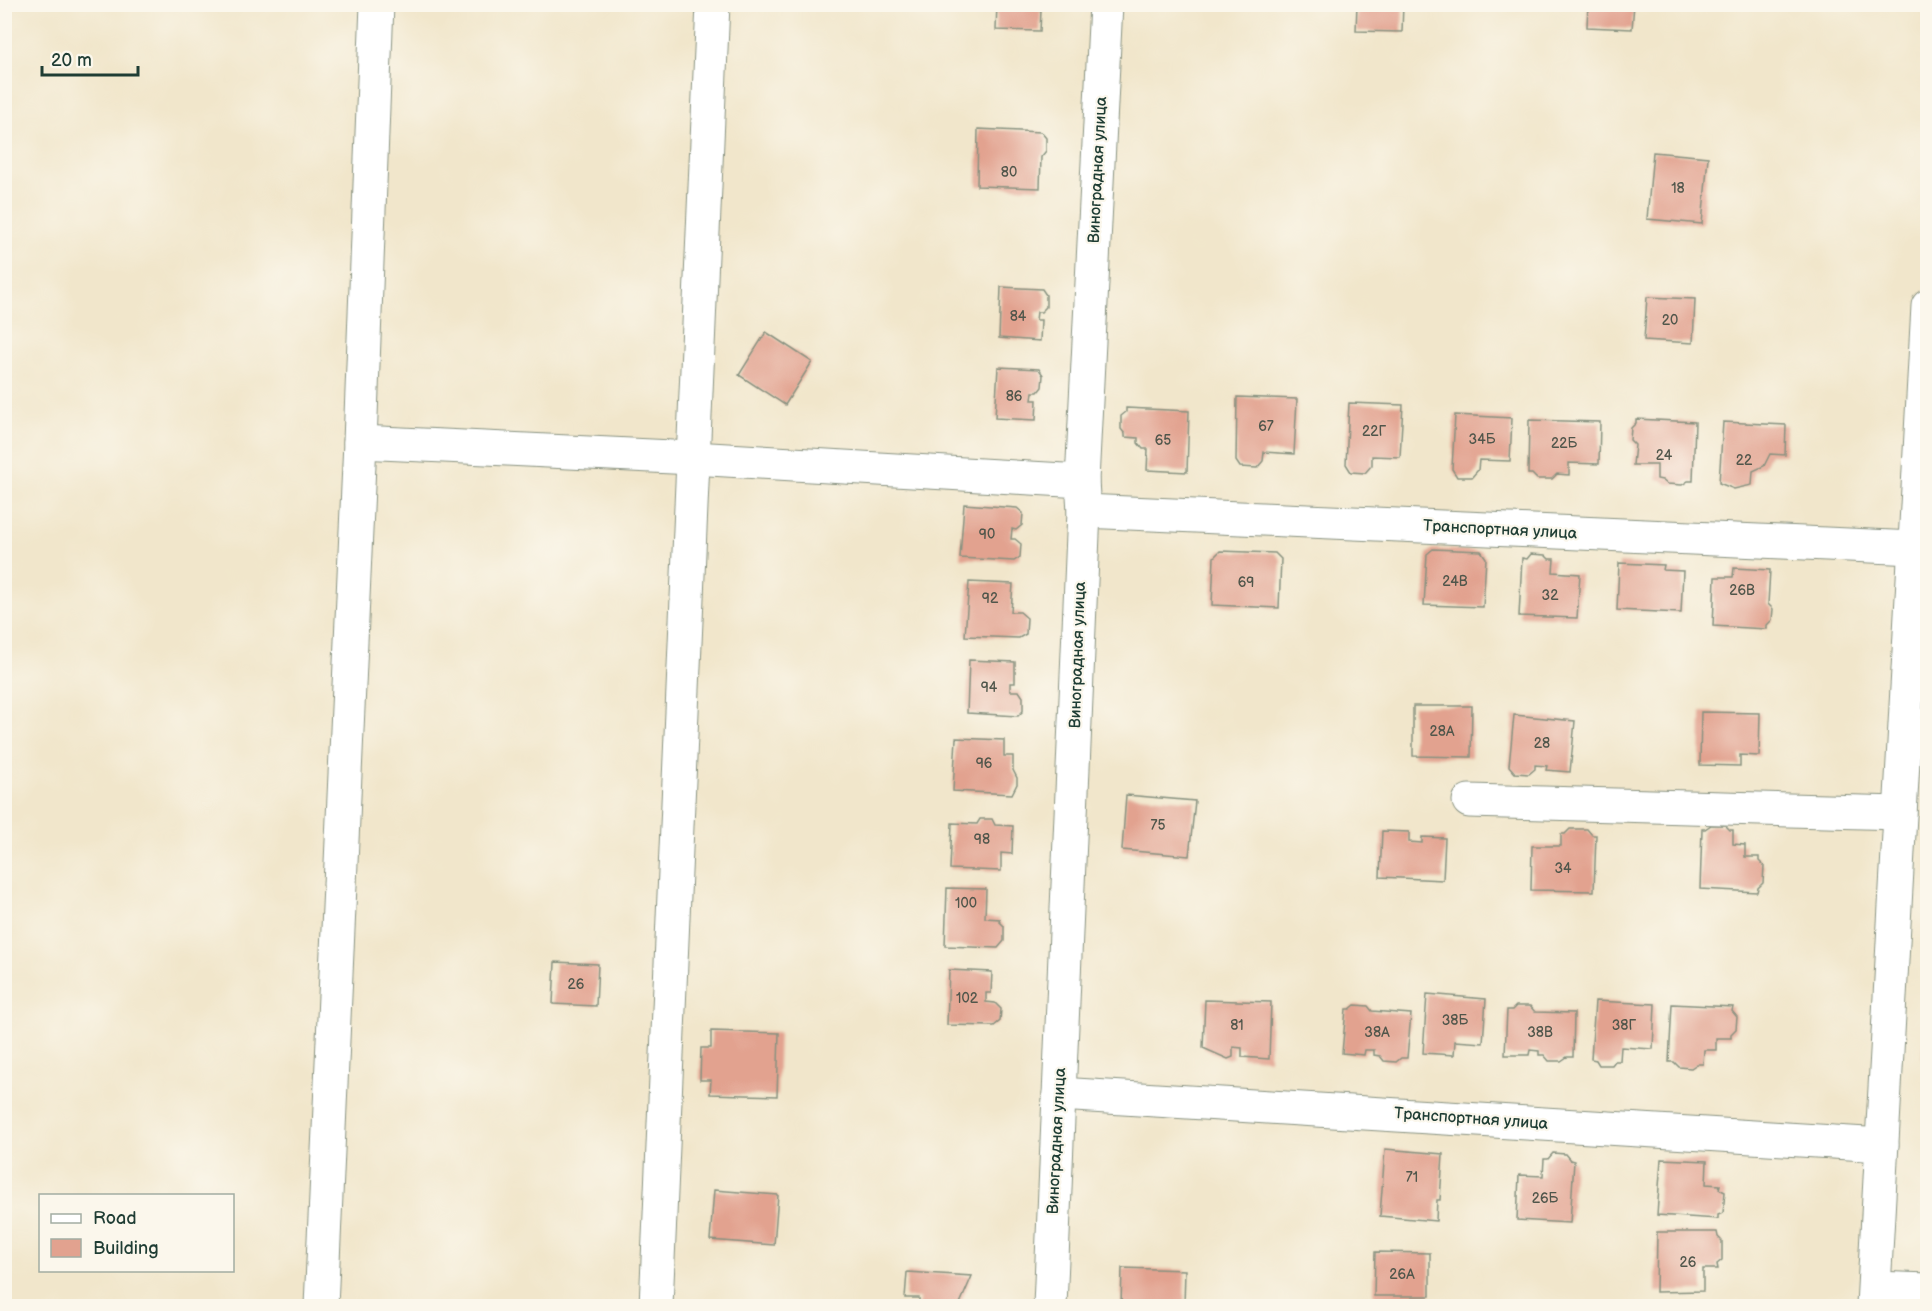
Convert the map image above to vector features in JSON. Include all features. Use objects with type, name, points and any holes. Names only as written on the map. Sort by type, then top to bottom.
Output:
[{"type":"street","points":[[321,1306],[360,442],[377,4]]},
{"type":"street","points":[[656,1306],[713,4]]},
{"type":"street","name":"Виноградная улица","points":[[1050,1306],[1083,496],[1106,4]]},
{"type":"street","points":[[1928,306],[1923,496],[1915,548],[1874,1297],[1928,1290]]},
{"type":"street","name":"Транспортная улица","points":[[360,442],[693,458],[1083,496],[1915,548]]},
{"type":"street","points":[[1468,801],[1900,813]]},
{"type":"street","name":"Транспортная улица","points":[[1059,1094],[1882,1145]]},
{"type":"building","points":[[997,4],[1038,4],[1037,10],[1041,10],[1040,31],[996,30]]},
{"type":"building","points":[[1357,4],[1403,4],[1402,32],[1356,31]]},
{"type":"building","points":[[1588,4],[1634,4],[1632,29],[1587,27]]},
{"type":"building","points":[[978,129],[1041,132],[1046,138],[1046,151],[1041,157],[1040,188],[977,186]]},
{"type":"building","points":[[1653,152],[1708,157],[1702,224],[1647,219]]},
{"type":"building","points":[[1001,287],[1042,289],[1046,295],[1046,307],[1041,312],[1037,312],[1036,320],[1041,320],[1040,341],[999,338]]},
{"type":"building","points":[[1647,297],[1695,299],[1693,343],[1644,340]]},
{"type":"building","points":[[766,332],[812,362],[785,405],[739,375]]},
{"type":"building","points":[[998,367],[1039,369],[1043,375],[1042,387],[1038,392],[1033,392],[1032,400],[1037,400],[1036,420],[995,418]]},
{"type":"building","points":[[1237,397],[1297,399],[1294,454],[1264,452],[1263,461],[1257,468],[1240,467],[1236,461]]},
{"type":"building","points":[[1349,403],[1403,405],[1400,457],[1372,456],[1372,465],[1365,473],[1351,472],[1346,464]]},
{"type":"building","points":[[1126,408],[1189,411],[1187,472],[1147,470],[1148,449],[1143,449],[1138,443],[1138,438],[1125,437],[1121,429],[1121,416],[1126,412]]},
{"type":"building","points":[[1455,415],[1512,418],[1510,461],[1479,460],[1478,470],[1472,477],[1457,477],[1452,469]]},
{"type":"building","points":[[1636,419],[1695,422],[1693,481],[1682,485],[1667,484],[1657,479],[1657,465],[1633,465],[1635,445],[1630,440],[1631,428],[1636,423]]},
{"type":"building","points":[[1529,420],[1600,422],[1599,464],[1569,463],[1569,475],[1557,474],[1552,479],[1537,479],[1532,474],[1528,474]]},
{"type":"building","points":[[1723,422],[1786,425],[1785,455],[1770,454],[1764,466],[1753,471],[1752,485],[1734,489],[1719,483]]},
{"type":"building","points":[[964,504],[1017,508],[1023,513],[1022,525],[1016,530],[1012,529],[1011,539],[1021,544],[1020,557],[1014,561],[960,558]]},
{"type":"building","points":[[1433,549],[1481,551],[1486,558],[1483,607],[1424,605],[1427,554]]},
{"type":"building","points":[[1220,551],[1275,553],[1281,559],[1279,608],[1212,605],[1214,557]]},
{"type":"building","points":[[1531,554],[1545,555],[1549,559],[1554,559],[1553,572],[1580,574],[1577,618],[1519,616],[1522,558],[1527,559]]},
{"type":"building","points":[[1619,563],[1664,565],[1663,570],[1683,571],[1681,613],[1617,610]]},
{"type":"building","points":[[1734,568],[1770,570],[1768,604],[1773,609],[1772,620],[1767,625],[1767,629],[1713,626],[1715,577],[1733,577]]},
{"type":"building","points":[[969,582],[1013,584],[1011,612],[1020,612],[1027,618],[1026,634],[1019,638],[965,636]]},
{"type":"building","points":[[969,660],[1015,662],[1015,683],[1010,683],[1010,691],[1019,691],[1023,697],[1023,711],[1018,716],[967,713]]},
{"type":"building","points":[[1413,706],[1472,706],[1471,757],[1413,756]]},
{"type":"building","points":[[1701,712],[1760,713],[1759,756],[1740,755],[1740,766],[1700,765]]},
{"type":"building","points":[[1514,715],[1575,721],[1570,772],[1546,770],[1547,766],[1535,765],[1535,769],[1529,774],[1515,773],[1509,766]]},
{"type":"building","points":[[956,738],[1004,740],[1004,756],[1013,756],[1013,770],[1017,778],[1012,794],[953,791]]},
{"type":"building","points":[[1126,795],[1195,801],[1189,856],[1122,850]]},
{"type":"building","points":[[980,819],[992,819],[995,825],[1013,826],[1012,854],[1001,853],[1001,871],[950,869],[952,823],[977,824]]},
{"type":"building","points":[[1711,825],[1725,825],[1733,830],[1733,844],[1745,845],[1745,857],[1759,857],[1759,861],[1764,866],[1763,883],[1757,892],[1700,889],[1702,829]]},
{"type":"building","points":[[1570,829],[1587,829],[1592,835],[1596,835],[1594,891],[1531,890],[1532,846],[1561,846],[1561,834],[1565,834]]},
{"type":"building","points":[[1382,831],[1409,832],[1409,842],[1422,843],[1422,837],[1445,838],[1443,880],[1380,877]]},
{"type":"building","points":[[947,888],[986,889],[985,918],[1000,919],[999,921],[1004,926],[1004,941],[998,948],[945,946]]},
{"type":"building","points":[[555,962],[598,964],[596,1006],[553,1004]]},
{"type":"building","points":[[949,970],[992,972],[991,993],[986,993],[986,1002],[995,1003],[1001,1009],[1000,1021],[994,1026],[947,1025]]},
{"type":"building","points":[[1427,994],[1486,999],[1483,1043],[1455,1041],[1454,1055],[1423,1053]]},
{"type":"building","points":[[1205,1000],[1271,1002],[1269,1059],[1242,1057],[1242,1048],[1233,1047],[1233,1057],[1228,1059],[1203,1048]]},
{"type":"building","points":[[1595,1001],[1655,1004],[1653,1049],[1621,1047],[1620,1061],[1615,1061],[1612,1065],[1599,1065],[1596,1060],[1591,1059]]},
{"type":"building","points":[[1672,1004],[1733,1007],[1732,1011],[1737,1017],[1736,1029],[1731,1034],[1731,1038],[1716,1038],[1716,1050],[1704,1050],[1703,1064],[1697,1064],[1691,1068],[1679,1067],[1674,1062],[1669,1062]]},
{"type":"building","points":[[1355,1005],[1368,1006],[1372,1011],[1411,1014],[1407,1058],[1401,1058],[1396,1062],[1384,1061],[1380,1056],[1374,1055],[1374,1050],[1365,1050],[1364,1055],[1342,1053],[1346,1009]]},
{"type":"building","points":[[1516,1006],[1530,1006],[1535,1012],[1574,1013],[1573,1057],[1567,1057],[1561,1061],[1549,1061],[1544,1055],[1539,1055],[1539,1051],[1530,1050],[1529,1055],[1505,1055],[1507,1010],[1512,1010]]},
{"type":"building","points":[[1926,1011],[1928,1012],[1928,1059],[1922,1058]]},
{"type":"building","points":[[711,1031],[779,1033],[777,1096],[710,1094],[711,1080],[700,1080],[701,1048],[711,1048]]},
{"type":"building","points":[[1385,1149],[1443,1154],[1436,1221],[1380,1216]]},
{"type":"building","points":[[1553,1153],[1565,1154],[1574,1161],[1570,1223],[1517,1220],[1519,1175],[1543,1176],[1544,1159],[1548,1159]]},
{"type":"building","points":[[1661,1159],[1707,1161],[1706,1184],[1720,1185],[1719,1189],[1725,1192],[1723,1213],[1718,1215],[1718,1219],[1657,1215]]},
{"type":"building","points":[[714,1190],[778,1195],[774,1245],[710,1240]]},
{"type":"building","points":[[1657,1232],[1717,1232],[1722,1241],[1722,1260],[1717,1264],[1718,1269],[1703,1269],[1703,1291],[1656,1292]]},
{"type":"building","points":[[1375,1252],[1430,1253],[1430,1296],[1374,1296]]},
{"type":"building","points":[[1122,1268],[1185,1270],[1184,1306],[1121,1306]]},
{"type":"building","points":[[907,1272],[972,1276],[959,1306],[919,1306],[919,1298],[905,1298]]}]
